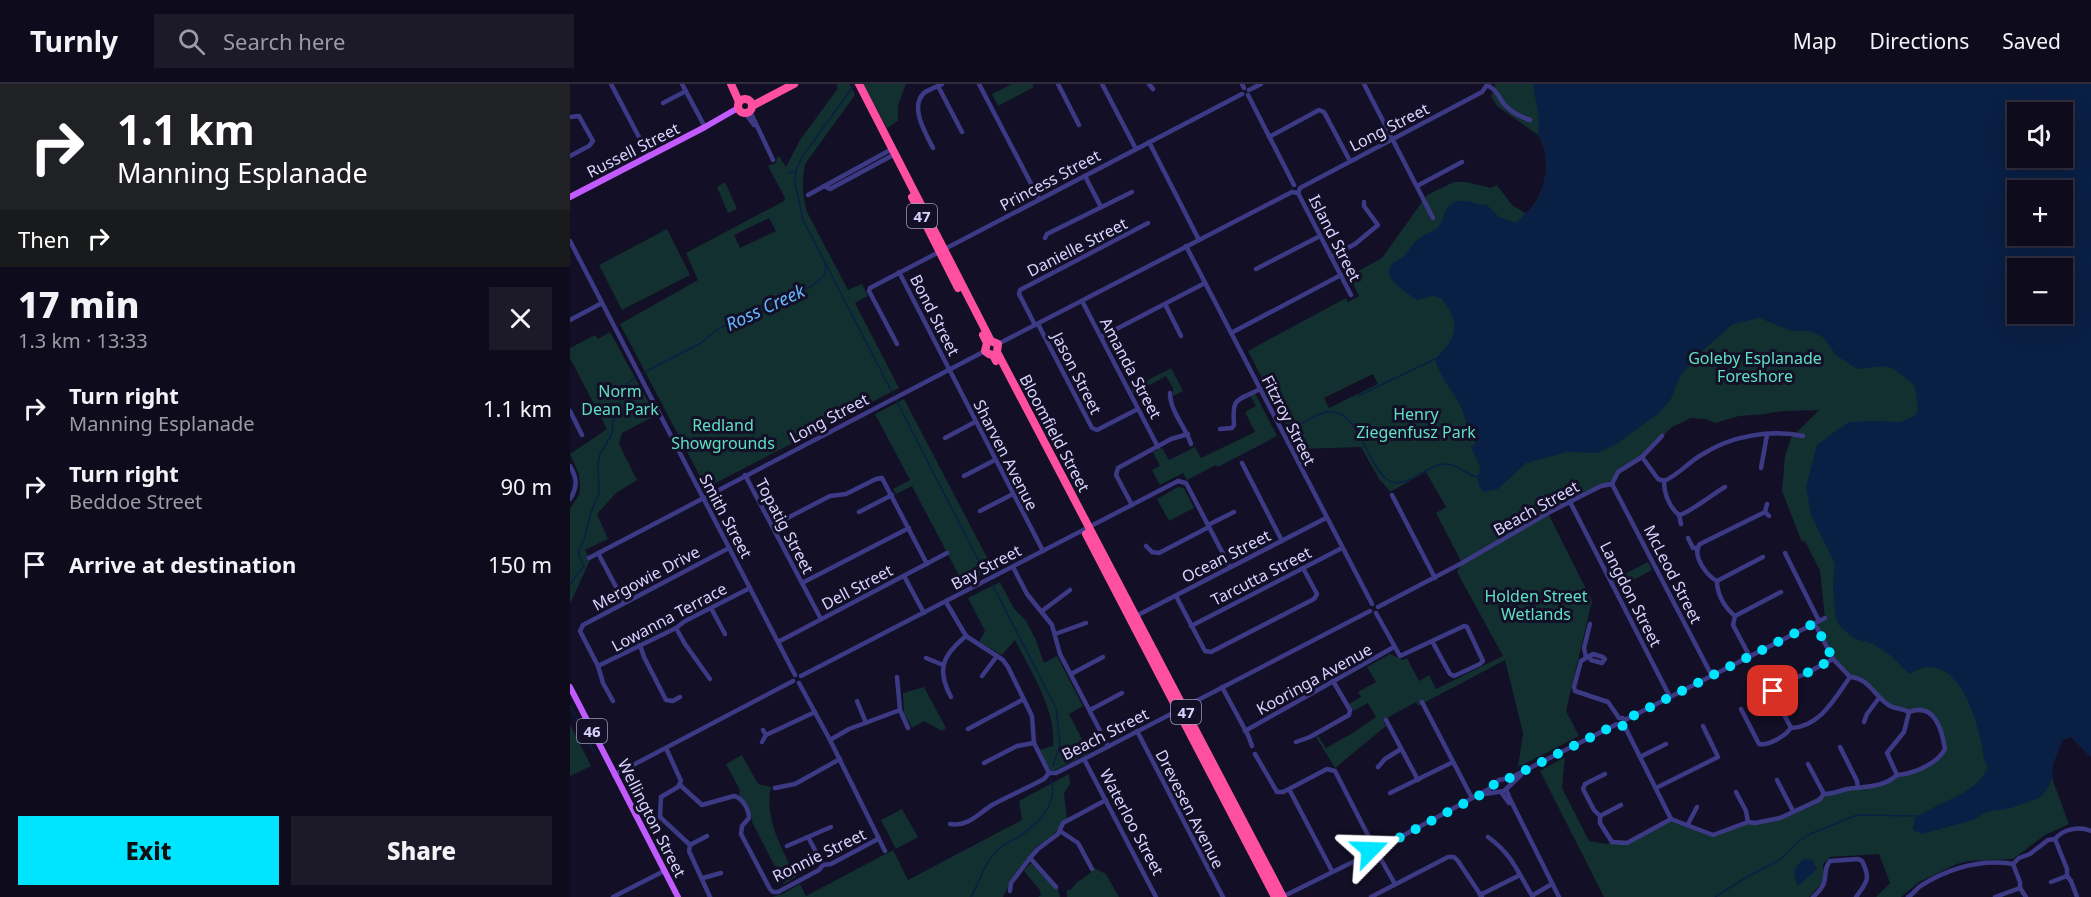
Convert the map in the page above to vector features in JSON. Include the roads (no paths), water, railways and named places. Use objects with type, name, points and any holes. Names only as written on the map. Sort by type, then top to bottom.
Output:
[{"type":"highway","points":[[731,84],[745,106]]},
{"type":"highway","points":[[736,84],[745,106]]},
{"type":"highway","name":"Russell Street","points":[[745,106],[786,84]]},
{"type":"highway","name":"Russell Street","points":[[745,106],[794,84]]},
{"type":"highway","name":"Bloomfield Street","points":[[857,86],[1087,528]]},
{"type":"highway","name":"47","points":[[1087,528],[1136,616],[1275,897]]},
{"type":"highway","name":"47","points":[[1087,528],[1282,897]]},
{"type":"main road","name":"Russell Street","points":[[570,197],[745,106]]},
{"type":"main road","name":"Wellington Street","points":[[570,687],[678,897]]},
{"type":"street","points":[[611,84],[649,156]]},
{"type":"street","points":[[682,84],[706,127]]},
{"type":"street","points":[[980,84],[1039,200]]},
{"type":"street","points":[[1058,84],[1079,125]]},
{"type":"street","points":[[1102,84],[1136,149]]},
{"type":"street","points":[[1149,84],[1153,89]]},
{"type":"street","name":"Princess Street","points":[[897,344],[869,291],[870,288],[944,252],[959,241],[1245,90],[1261,84]]},
{"type":"street","points":[[1364,84],[1433,218]]},
{"type":"street","points":[[933,148],[918,115],[924,93],[940,85],[962,132]]},
{"type":"street","points":[[1487,85],[1496,90],[1507,107],[1530,120]]},
{"type":"street","name":"Long Street","points":[[589,558],[1186,246],[1297,191],[1482,93],[1487,85]]},
{"type":"street","name":"Island Street","points":[[1245,90],[1294,185],[1298,185],[1297,191],[1351,295]]},
{"type":"street","points":[[663,103],[686,91]]},
{"type":"street","points":[[745,106],[772,160]]},
{"type":"street","points":[[1269,137],[1319,110],[1324,112],[1350,161]]},
{"type":"street","points":[[570,117],[579,116],[593,141],[590,146],[570,156]]},
{"type":"street","points":[[1149,142],[1199,240]]},
{"type":"street","points":[[807,195],[844,174],[892,153]]},
{"type":"street","points":[[824,186],[830,189],[847,181],[892,153]]},
{"type":"street","points":[[1417,186],[1462,162]]},
{"type":"street","points":[[1456,165],[1462,170]]},
{"type":"street","points":[[844,174],[847,181]]},
{"type":"street","points":[[1085,176],[1101,207]]},
{"type":"street","points":[[1045,238],[1047,234],[1132,192]]},
{"type":"street","points":[[1331,257],[1355,244],[1378,225],[1364,206],[1364,202]]},
{"type":"street","name":"Danielle Street","points":[[1036,324],[1019,294],[1020,290],[1148,224]]},
{"type":"street","points":[[1256,269],[1320,236]]},
{"type":"street","name":"Smith Street","points":[[570,241],[778,642],[794,678]]},
{"type":"street","name":"Fitzroy Street","points":[[1186,246],[1372,604]]},
{"type":"street","name":"Bond Street","points":[[899,272],[949,369]]},
{"type":"street","points":[[1231,333],[1341,275]]},
{"type":"street","points":[[1101,338],[1205,283]]},
{"type":"street","name":"Amanda Street","points":[[1082,300],[1158,447]]},
{"type":"street","points":[[570,320],[602,303]]},
{"type":"street","points":[[1165,304],[1181,336]]},
{"type":"street","name":"Jason Street","points":[[1036,324],[1092,428],[1097,430],[1138,409]]},
{"type":"street","name":"Sharven Avenue","points":[[949,369],[1042,551]]},
{"type":"street","points":[[1220,429],[1232,428],[1234,425],[1235,402],[1260,389]]},
{"type":"street","points":[[1170,393],[1173,408],[1191,444]]},
{"type":"street","points":[[570,411],[582,435]]},
{"type":"street","points":[[945,438],[975,422]]},
{"type":"street","points":[[1642,457],[1658,479],[1664,481],[1681,472],[1704,453],[1731,440],[1785,433],[1803,436]]},
{"type":"street","points":[[1132,505],[1116,471],[1118,468],[1171,439],[1188,434]]},
{"type":"street","points":[[1761,468],[1767,435]]},
{"type":"street","points":[[1612,484],[1618,472],[1642,457],[1662,436]]},
{"type":"street","points":[[964,476],[995,460]]},
{"type":"street","points":[[1242,463],[1282,541]]},
{"type":"street","points":[[570,466],[576,485],[570,499]]},
{"type":"street","name":"Topatig Street","points":[[745,475],[821,619]]},
{"type":"street","points":[[772,526],[830,496],[846,494],[879,478],[884,480],[927,564]]},
{"type":"street","name":"Bay Street","points":[[801,676],[1182,480],[1186,483],[1208,526]]},
{"type":"street","points":[[1664,481],[1664,491],[1674,511],[1679,515],[1681,524]]},
{"type":"street","name":"Beach Street","points":[[1378,607],[1435,578],[1570,502],[1601,486],[1612,484]]},
{"type":"street","name":"McLeod Street","points":[[1612,484],[1712,676]]},
{"type":"street","points":[[1679,515],[1692,510],[1725,487]]},
{"type":"street","points":[[980,511],[1013,494]]},
{"type":"street","points":[[859,512],[892,495]]},
{"type":"street","points":[[1392,495],[1435,578]]},
{"type":"street","name":"Langdon Street","points":[[1570,502],[1670,697]]},
{"type":"street","points":[[1717,581],[1709,576],[1696,553],[1697,548],[1700,544],[1767,514],[1767,504]]},
{"type":"street","points":[[1146,546],[1152,552],[1159,553],[1234,512]]},
{"type":"street","name":"Ocean Street","points":[[1136,616],[1326,518]]},
{"type":"street","points":[[1208,526],[1230,567]]},
{"type":"street","points":[[802,583],[909,528]]},
{"type":"street","points":[[1688,538],[1693,548],[1697,548]]},
{"type":"street","name":"Mergowie Drive","points":[[598,666],[580,631],[583,625],[729,548]]},
{"type":"street","name":"Tarcutta Street","points":[[1191,626],[1342,548]]},
{"type":"street","points":[[598,553],[624,602]]},
{"type":"street","name":"Dell Street","points":[[778,642],[947,553]]},
{"type":"street","points":[[1785,553],[1833,659],[1851,677],[1866,683],[1879,698],[1891,706],[1909,712]]},
{"type":"street","points":[[1717,581],[1763,557]]},
{"type":"street","points":[[1790,564],[1796,561]]},
{"type":"street","points":[[1013,567],[1055,634],[1060,654],[1108,746]]},
{"type":"street","points":[[1176,596],[1205,651],[1211,652],[1314,599],[1317,594],[1303,568]]},
{"type":"street","points":[[904,576],[924,613]]},
{"type":"street","points":[[1717,581],[1717,590],[1722,600],[1735,616]]},
{"type":"street","name":"Lowanna Terrace","points":[[598,666],[676,628],[685,621],[750,588]]},
{"type":"street","points":[[1041,611],[1070,590]]},
{"type":"street","points":[[1735,616],[1780,592]]},
{"type":"street","points":[[946,602],[966,636],[997,656],[1008,667],[1032,716],[1034,744],[1049,773]]},
{"type":"street","points":[[1373,612],[1378,607],[1375,604],[1369,607],[1398,654],[1403,656],[1432,641],[1464,626],[1467,627],[1483,660],[1480,664],[1454,676],[1450,674],[1432,641]]},
{"type":"street","points":[[711,608],[725,634]]},
{"type":"street","name":"Beach Street","points":[[950,824],[957,825],[977,818],[990,807],[1044,779],[1049,773],[1084,759],[1373,612]]},
{"type":"street","points":[[1735,616],[1734,625],[1750,657]]},
{"type":"street","points":[[1480,795],[1499,780],[1528,770],[1618,721],[1625,723],[1670,697],[1825,618]]},
{"type":"street","points":[[1055,634],[1086,623]]},
{"type":"street","points":[[1590,624],[1584,648],[1588,657],[1581,661],[1575,691],[1608,702],[1618,721]]},
{"type":"street","points":[[676,628],[710,679]]},
{"type":"street","points":[[951,697],[943,679],[943,665],[949,652],[966,636]]},
{"type":"street","points":[[640,645],[666,700],[673,701],[680,697]]},
{"type":"street","name":"Kooringa Avenue","points":[[1245,731],[1394,646]]},
{"type":"street","points":[[982,676],[997,656]]},
{"type":"street","points":[[1071,674],[1103,657]]},
{"type":"street","points":[[926,658],[943,665]]},
{"type":"street","points":[[1791,728],[1775,691],[1786,680],[1803,675],[1833,659]]},
{"type":"street","points":[[598,666],[603,683],[613,701]]},
{"type":"street","points":[[1803,675],[1806,681]]},
{"type":"street","points":[[614,775],[801,676]]},
{"type":"street","points":[[799,682],[801,676]]},
{"type":"street","points":[[897,676],[900,710],[908,724]]},
{"type":"street","points":[[1741,709],[1759,744],[1764,745],[1787,733],[1791,728],[1799,727],[1823,715],[1851,677]]},
{"type":"street","points":[[794,678],[799,682],[840,759],[885,851]]},
{"type":"street","points":[[1296,742],[1349,716],[1350,710],[1333,681]]},
{"type":"street","points":[[1222,687],[1252,746]]},
{"type":"street","points":[[1090,710],[1122,693]]},
{"type":"street","points":[[1864,722],[1879,698]]},
{"type":"street","points":[[968,729],[1024,699]]},
{"type":"street","points":[[857,701],[866,723]]},
{"type":"street","points":[[1422,702],[1472,798]]},
{"type":"street","points":[[1824,794],[1832,795],[1846,790],[1878,786],[1892,780],[1897,775],[1904,775],[1933,762],[1945,749],[1931,713],[1915,709],[1909,712],[1904,732],[1887,753],[1897,775]]},
{"type":"street","points":[[830,740],[849,729],[900,710]]},
{"type":"street","points":[[762,742],[764,733],[815,712]]},
{"type":"street","points":[[1386,720],[1418,780]]},
{"type":"street","points":[[1625,723],[1671,819],[1713,835],[1748,822],[1776,819],[1819,800],[1824,794]]},
{"type":"street","points":[[1656,788],[1718,757],[1703,726]]},
{"type":"street","name":"Drevesen Avenue","points":[[1137,731],[1223,897]]},
{"type":"street","points":[[984,763],[1011,749],[1034,744]]},
{"type":"street","points":[[1640,757],[1666,744]]},
{"type":"street","points":[[1840,747],[1857,781],[1858,788]]},
{"type":"street","points":[[666,748],[681,777],[680,785],[661,797],[660,817],[690,845]]},
{"type":"street","points":[[1378,767],[1385,759],[1401,749]]},
{"type":"street","points":[[1255,754],[1276,792],[1282,792],[1331,769],[1335,771],[1373,845],[1371,852],[1282,897]]},
{"type":"street","points":[[775,788],[795,784],[840,759]]},
{"type":"street","name":"Waterloo Street","points":[[1084,759],[1156,897]]},
{"type":"street","points":[[1252,763],[1258,760]]},
{"type":"street","points":[[1390,793],[1453,762]]},
{"type":"street","points":[[1808,764],[1824,794]]},
{"type":"street","points":[[1382,847],[1472,798],[1504,790],[1528,770]]},
{"type":"street","points":[[1605,774],[1583,786],[1594,810],[1600,816],[1600,823],[1612,842],[1623,844],[1658,828],[1671,819]]},
{"type":"street","points":[[1504,780],[1504,790],[1557,897]]},
{"type":"street","points":[[1777,780],[1793,811]]},
{"type":"street","points":[[1495,784],[1496,789],[1504,790]]},
{"type":"street","name":"Ronnie Street","points":[[680,785],[702,805],[738,797],[742,800],[749,814],[747,822],[740,830],[741,834],[773,892],[778,892],[819,870],[823,865],[831,864],[878,839]]},
{"type":"street","points":[[1289,789],[1332,871]]},
{"type":"street","points":[[1736,792],[1746,811],[1748,822]]},
{"type":"street","points":[[1010,891],[1011,883],[1030,858],[1060,831],[1063,823],[1106,800]]},
{"type":"street","points":[[1600,816],[1621,805]]},
{"type":"street","points":[[1688,824],[1698,807]]},
{"type":"street","points":[[787,846],[831,827]]},
{"type":"street","points":[[2013,864],[2048,840],[2055,839],[2060,833],[2079,828],[2091,831]]},
{"type":"street","points":[[1060,831],[1078,843],[1092,868]]},
{"type":"street","points":[[690,845],[706,836]]},
{"type":"street","points":[[808,837],[823,865]]},
{"type":"street","points":[[1488,837],[1511,857],[1528,891],[1533,896],[1551,885]]},
{"type":"street","points":[[2055,839],[2067,869],[2067,876],[2077,897]]},
{"type":"street","points":[[1373,845],[1378,844],[1382,847]]},
{"type":"street","points":[[690,845],[689,851],[710,897]]},
{"type":"street","points":[[1379,856],[1382,847]]},
{"type":"street","points":[[1371,852],[1379,856]]},
{"type":"street","points":[[1379,856],[1395,884]]},
{"type":"street","points":[[1371,897],[1443,858],[1454,857],[1481,896],[1520,875]]},
{"type":"street","points":[[1030,858],[1056,886]]},
{"type":"street","points":[[1813,897],[1824,886],[1826,867],[1830,861],[1858,859],[1863,861],[1868,875],[1867,882],[1856,897]]},
{"type":"street","points":[[1912,896],[1920,885],[1964,866],[2003,862],[2013,864]]},
{"type":"street","points":[[2013,864],[2020,888],[2026,897]]},
{"type":"street","points":[[614,897],[664,871]]},
{"type":"street","points":[[703,878],[721,873]]},
{"type":"street","points":[[2051,882],[2067,876]]},
{"type":"street","points":[[1995,897],[2020,888]]},
{"type":"water","points":[[1533,84],[2091,84],[2091,757],[2071,737],[2063,740],[2053,764],[2052,778],[2047,790],[2039,798],[2011,808],[1986,812],[1973,820],[1922,834],[1913,830],[1914,819],[1965,792],[1982,777],[1988,768],[1970,706],[1949,674],[1927,667],[1909,674],[1890,655],[1873,644],[1853,638],[1838,624],[1833,586],[1835,564],[1811,515],[1806,487],[1817,445],[1849,422],[1900,422],[1915,416],[1918,409],[1915,386],[1894,369],[1884,366],[1857,369],[1836,355],[1823,337],[1809,331],[1791,331],[1760,318],[1733,324],[1701,352],[1680,376],[1671,399],[1658,414],[1616,444],[1598,453],[1567,452],[1526,463],[1498,489],[1484,492],[1479,486],[1477,477],[1481,469],[1471,447],[1475,444],[1474,438],[1467,435],[1464,413],[1435,359],[1452,337],[1454,323],[1452,315],[1441,298],[1433,296],[1417,300],[1395,283],[1389,270],[1391,265],[1405,255],[1417,240],[1437,228],[1448,207],[1455,202],[1487,205],[1499,217],[1516,223],[1536,203],[1542,189],[1547,166],[1543,142],[1538,135],[1539,120]]},
{"type":"water","points":[[1805,859],[1812,860],[1817,869],[1798,886],[1795,871],[1798,864]]},
{"type":"waterway","name":"Ross Creek","points":[[855,84],[802,157],[796,171],[795,182],[803,220],[893,394]]},
{"type":"waterway","name":"Ross Creek","points":[[789,173],[796,171]]},
{"type":"waterway","name":"Ross Creek","points":[[643,373],[701,343],[719,328],[757,314],[784,298],[812,286],[824,276],[826,264]]},
{"type":"waterway","points":[[1358,396],[1435,359]]},
{"type":"waterway","name":"Ross Creek","points":[[570,585],[584,567],[579,550],[599,493],[600,454],[612,434],[613,422],[626,384],[636,377]]},
{"type":"waterway","points":[[896,400],[986,575]]},
{"type":"waterway","points":[[1293,428],[1323,413],[1338,413],[1348,419],[1376,466],[1383,476],[1392,482],[1405,482],[1430,468],[1443,464],[1452,465],[1477,477]]},
{"type":"waterway","points":[[992,584],[1056,708],[1060,745],[1053,766]]},
{"type":"waterway","name":"Ross Creek","points":[[570,705],[595,754]]},
{"type":"waterway","points":[[971,897],[995,853],[1027,831],[1046,811],[1052,795],[1050,778]]},
{"type":"waterway","points":[[1715,897],[1778,861],[1810,834],[1854,816],[1918,816]]},
{"type":"park label","name":"Goleby Esplanade Foreshore","points":[[1755,367]]},
{"type":"park label","name":"Norm Dean Park","points":[[620,400]]},
{"type":"park label","name":"Henry Ziegenfusz Park","points":[[1416,423]]},
{"type":"park label","name":"Redland Showgrounds","points":[[723,434]]},
{"type":"park label","name":"Holden Street Wetlands","points":[[1536,605]]}]
